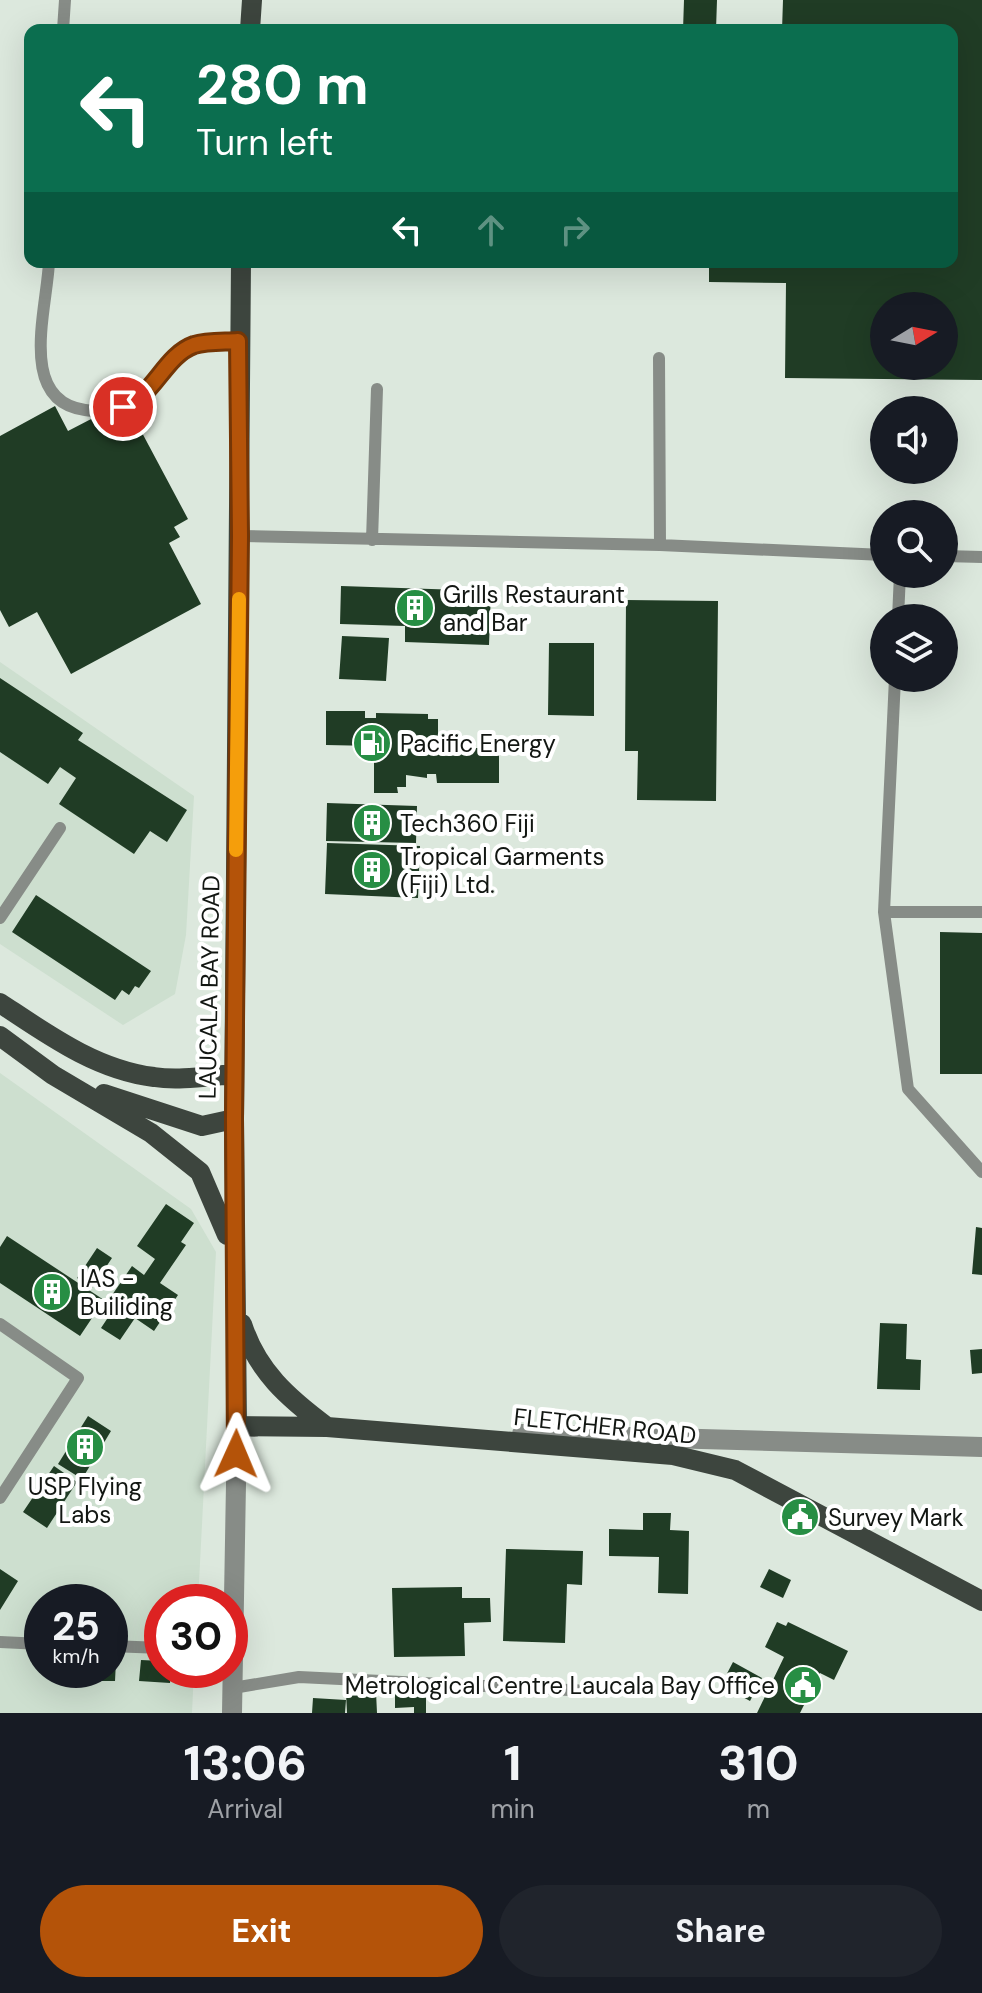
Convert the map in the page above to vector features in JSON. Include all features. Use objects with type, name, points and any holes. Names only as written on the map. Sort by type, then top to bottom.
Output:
[{"type":"main road","points":[[250,24],[252,0]]},
{"type":"main road","name":"LAUCALA BAY ROAD","points":[[237,1426],[234,1074],[241,268]]},
{"type":"main road","points":[[0,1003],[62,1044],[115,1068],[155,1077],[234,1074]]},
{"type":"main road","points":[[0,1036],[53,1075],[151,1133],[200,1172],[220,1212],[234,1258]]},
{"type":"main road","points":[[53,1075],[146,1110],[202,1126],[234,1119]]},
{"type":"main road","points":[[237,1308],[260,1365],[270,1379],[327,1427]]},
{"type":"main road","name":"FLETCHER ROAD","points":[[237,1426],[327,1427],[673,1455],[735,1470],[982,1601]]},
{"type":"street","points":[[237,1426],[982,1447]]},
{"type":"street","name":"LAUCALA BAY ROAD","points":[[232,1584],[237,1426]]},
{"type":"street","name":"LAUCALA BAY ROAD","points":[[232,1713],[233,1688]]},
{"type":"lane","points":[[63,24],[65,0]]},
{"type":"lane","points":[[48,268],[40,365],[50,394],[72,408],[107,413],[140,401],[168,365],[191,346],[238,341]]},
{"type":"lane","points":[[659,358],[660,545]]},
{"type":"lane","points":[[372,540],[377,389]]},
{"type":"lane","points":[[240,536],[660,545],[870,554]]},
{"type":"lane","points":[[958,556],[982,557]]},
{"type":"lane","points":[[894,692],[884,912],[908,1089],[982,1172]]},
{"type":"lane","points":[[0,918],[60,828]]},
{"type":"lane","points":[[884,912],[982,912]]},
{"type":"lane","points":[[0,1324],[78,1378],[0,1498]]},
{"type":"lane","points":[[0,1642],[24,1643]]},
{"type":"lane","points":[[248,1686],[299,1677],[590,1691]]},
{"type":"shaded area","points":[[0,662],[194,796],[186,935],[175,994],[123,1025],[0,944]]},
{"type":"shaded area","points":[[0,1073],[191,1209],[216,1252],[199,1584],[144,1584],[144,1688],[193,1688],[192,1713],[0,1713]]},
{"type":"building","points":[[684,0],[717,0],[716,24],[683,24]]},
{"type":"building","points":[[783,0],[982,0],[982,380],[958,380],[958,292],[870,292],[870,379],[785,378],[786,283],[709,282],[709,268],[958,268],[958,24],[782,24]]},
{"type":"building","points":[[55,406],[68,431],[95,417],[102,430],[132,414],[188,519],[174,527],[180,537],[169,543],[201,604],[71,674],[37,612],[9,627],[0,610],[0,436]]},
{"type":"building","name":"Grills Restaurant and Bar","points":[[341,586],[491,591],[489,645],[405,642],[405,626],[340,624]]},
{"type":"building","points":[[626,600],[718,601],[716,801],[637,800],[638,751],[625,751]]},
{"type":"building","points":[[342,636],[389,638],[386,681],[339,679]]},
{"type":"building","points":[[549,643],[594,643],[594,716],[548,715]]},
{"type":"building","points":[[0,678],[83,733],[78,740],[187,810],[167,842],[150,831],[134,854],[59,804],[76,778],[60,767],[48,784],[0,752]]},
{"type":"building","points":[[326,711],[365,711],[365,718],[376,718],[376,713],[428,714],[428,719],[438,719],[438,748],[499,748],[499,783],[437,783],[436,774],[427,774],[427,778],[406,775],[406,787],[397,787],[398,793],[374,793],[374,746],[326,745]]},
{"type":"building","name":"Tech360 Fiji","points":[[327,803],[417,806],[416,843],[326,841]]},
{"type":"building","name":"Tropical Garments (Fiji) Ltd.","points":[[327,843],[420,846],[418,898],[325,894]]},
{"type":"building","points":[[36,895],[151,971],[139,988],[135,986],[129,995],[122,990],[115,1000],[12,932]]},
{"type":"building","points":[[940,932],[982,933],[982,1074],[940,1074]]},
{"type":"building","points":[[166,1204],[194,1223],[181,1242],[186,1245],[160,1283],[178,1295],[154,1331],[135,1318],[120,1340],[101,1328],[107,1319],[99,1314],[132,1266],[144,1275],[155,1259],[137,1246]]},
{"type":"building","points":[[976,1227],[982,1228],[982,1275],[972,1274]]},
{"type":"building","name":"IAS - Builiding","points":[[7,1236],[104,1300],[80,1336],[0,1283],[0,1247]]},
{"type":"building","points":[[97,1248],[112,1258],[92,1288],[77,1278]]},
{"type":"building","points":[[880,1323],[907,1324],[906,1359],[921,1360],[920,1390],[877,1389]]},
{"type":"building","points":[[982,1349],[982,1373],[972,1374],[970,1350]]},
{"type":"building","name":"USP Flying Labs","points":[[88,1416],[111,1431],[82,1479],[58,1464]]},
{"type":"building","points":[[54,1466],[77,1482],[47,1528],[23,1512]]},
{"type":"building","points":[[643,1513],[671,1513],[670,1530],[689,1531],[688,1594],[658,1593],[659,1557],[609,1556],[609,1529],[643,1530]]},
{"type":"building","points":[[506,1549],[583,1551],[582,1585],[567,1584],[565,1643],[503,1641]]},
{"type":"building","points":[[0,1569],[18,1581],[0,1610]]},
{"type":"building","points":[[769,1569],[791,1580],[783,1598],[760,1587]]},
{"type":"building","points":[[462,1587],[462,1598],[490,1598],[491,1622],[464,1623],[465,1656],[394,1657],[392,1588]]},
{"type":"building","points":[[777,1622],[786,1626],[788,1622],[848,1651],[834,1680],[820,1673],[800,1713],[757,1713],[784,1657],[765,1647]]},
{"type":"building","points":[[141,1660],[144,1660],[144,1681],[139,1681]]},
{"type":"building","points":[[733,1662],[762,1678],[750,1701],[721,1685]]},
{"type":"building","points":[[376,1692],[377,1713],[347,1713],[346,1693]]},
{"type":"building","points":[[395,1693],[426,1693],[426,1713],[414,1713],[414,1707],[395,1708]]},
{"type":"building","points":[[313,1698],[346,1700],[345,1713],[312,1713]]},
{"type":"slow traffic","points":[[236,850],[239,599]]},
{"type":"place","name":"Grills Restaurant and Bar","points":[[415,608]]},
{"type":"place","name":"Pacific Energy","points":[[372,743]]},
{"type":"place","name":"Tech360 Fiji","points":[[372,823]]},
{"type":"place","name":"Tropical Garments (Fiji) Ltd.","points":[[372,870]]},
{"type":"place","name":"IAS - Builiding","points":[[52,1292]]},
{"type":"place","name":"USP Flying Labs","points":[[85,1447]]},
{"type":"place","name":"Survey Mark","points":[[800,1517]]},
{"type":"place","name":"Metrological Centre Laucala Bay Office","points":[[803,1685]]},
{"type":"route","points":[[123,407],[140,401],[168,365],[191,346],[238,341],[240,536],[234,1119],[236,1454]]}]
